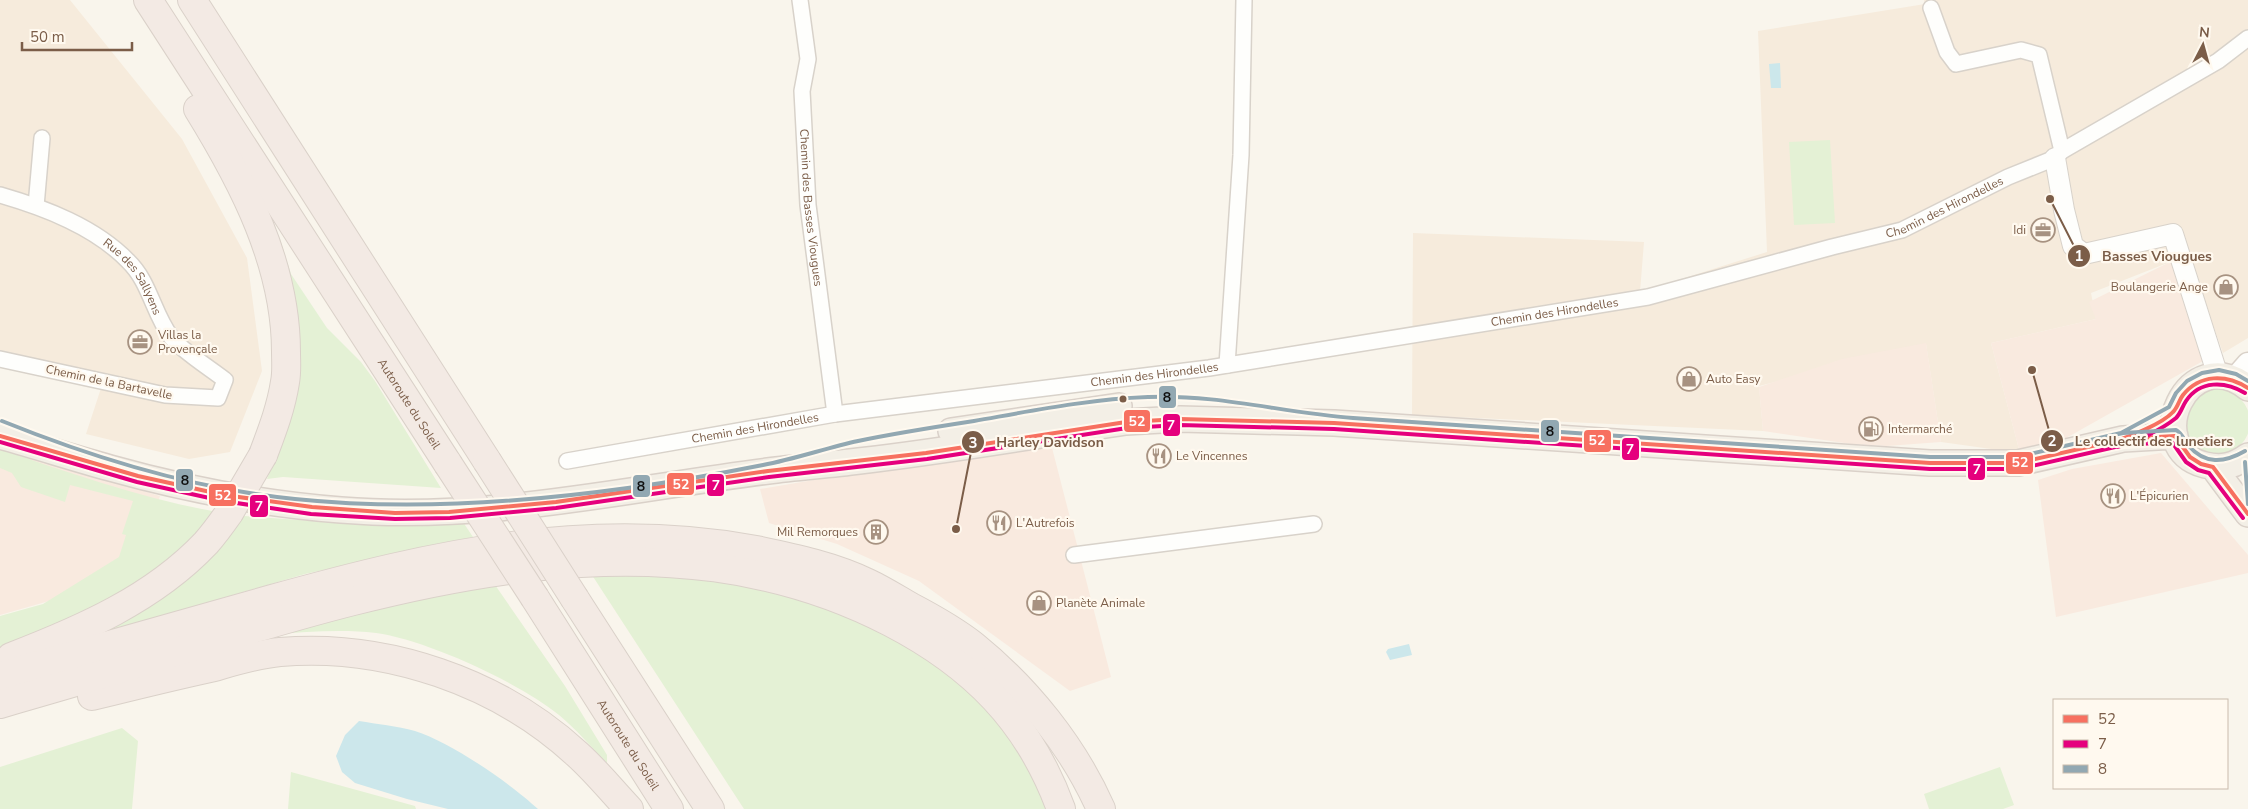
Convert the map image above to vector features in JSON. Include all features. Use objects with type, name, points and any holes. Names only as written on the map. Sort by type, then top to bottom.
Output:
[{"type":"highway","points":[[0,661],[56,640],[124,607],[164,579],[205,543],[229,513],[263,454],[278,416],[286,380],[286,330],[276,280],[261,227],[242,188],[135,0]]},
{"type":"highway","name":"Autoroute du Soleil","points":[[148,0],[669,809]]},
{"type":"highway","points":[[192,0],[710,809]]},
{"type":"highway","points":[[0,676],[378,570],[469,552],[577,538],[652,537],[722,544],[790,557],[824,566],[866,582],[924,614],[973,645],[1031,700],[1084,774],[1101,809]]},
{"type":"highway","points":[[0,704],[314,610],[396,590],[479,573],[587,562],[671,562],[731,569],[791,582],[859,605],[912,633],[960,666],[988,690],[1022,730],[1048,776],[1061,809]]},
{"type":"highway","points":[[0,716],[47,707],[279,652],[328,651],[375,656],[447,676],[479,688],[518,710],[578,754],[629,809]]},
{"type":"highway","points":[[611,655],[724,809]]},
{"type":"main road","points":[[2237,377],[2204,379],[2191,386],[2180,397],[2174,411],[2175,436],[2190,458],[2201,464],[2227,467],[2244,459],[2244,509]]},
{"type":"main road","points":[[767,471],[859,447],[1038,416],[1123,405],[1184,402],[1252,409],[1334,423]]},
{"type":"main road","points":[[2123,439],[2174,411]]},
{"type":"main road","points":[[0,436],[176,485],[288,505],[344,510],[412,512],[515,507],[582,500],[767,471],[860,461],[1126,422],[1180,419],[1334,423],[1426,428],[1930,463],[2018,463],[2123,439],[2175,436]]},
{"type":"main road","points":[[0,427],[64,453]]},
{"type":"main road","points":[[2214,467],[2244,509]]},
{"type":"street","name":"Chemin des Basses Viougues","points":[[800,0],[808,59],[802,91],[808,205],[835,414]]},
{"type":"street","points":[[1227,365],[1241,155],[1244,0]]},
{"type":"street","points":[[1931,8],[1947,52],[1956,64],[2021,50],[2039,55],[2059,154],[2073,246],[2084,254],[2173,234],[2237,377]]},
{"type":"street","name":"Chemin des Hirondelles","points":[[567,461],[835,414],[1227,365],[1648,297],[1902,230],[2008,177],[2059,154],[2218,61],[2248,38]]},
{"type":"street","points":[[36,206],[42,138]]},
{"type":"street","name":"Rue des Sallyens","points":[[0,195],[36,206],[97,236],[128,261],[146,282],[156,309],[172,338],[225,380],[218,398]]},
{"type":"street","name":"Chemin de la Bartavelle","points":[[0,358],[164,395],[218,398]]},
{"type":"street","points":[[1034,390],[1038,416]]},
{"type":"street","points":[[1074,555],[1314,524]]},
{"type":"shaded area","points":[[0,0],[70,0],[182,139],[247,258],[262,371],[230,452],[189,459],[86,434],[104,379],[0,352]]},
{"type":"shaded area","points":[[1924,0],[2248,0],[2248,338],[2223,353],[2188,255],[2091,293],[2096,319],[1991,343],[2020,453],[1941,442],[1926,344],[1759,386],[1763,431],[1412,415],[1413,233],[1644,242],[1640,292],[1767,252],[1758,31],[1925,4]]},
{"type":"shaded area","points":[[2176,259],[2203,361],[2059,442],[2020,453],[1991,343],[2096,319],[2089,302]]},
{"type":"shaded area","points":[[1926,343],[1941,442],[1887,446],[1851,444],[1763,431],[1759,387],[1842,359]]},
{"type":"shaded area","points":[[1050,440],[1111,677],[1070,691],[919,581],[837,544],[769,523],[760,489]]},
{"type":"shaded area","points":[[0,447],[160,496],[133,577],[0,615]]},
{"type":"shaded area","points":[[2161,453],[2248,555],[2248,573],[2056,617],[2038,480],[2072,469]]},
{"type":"green space","points":[[1830,140],[1835,223],[1794,225],[1789,142]]},
{"type":"green space","points":[[271,223],[280,239],[291,274],[327,328],[361,362],[375,381],[441,488],[283,477],[267,479],[281,441]]},
{"type":"green space","points":[[2217,389],[2229,392],[2240,399],[2247,410],[2249,428],[2247,434],[2240,445],[2229,452],[2217,455],[2205,452],[2194,445],[2187,434],[2184,422],[2187,410],[2194,399],[2205,392]]},
{"type":"green space","points":[[0,449],[138,494],[223,513],[130,596],[0,653],[0,616],[43,604],[119,557],[126,535],[122,534],[133,501],[70,485],[65,502],[21,487],[12,473],[0,468]]},
{"type":"green space","points":[[244,516],[355,524],[463,522],[473,537],[305,574],[83,639],[231,532]]},
{"type":"green space","points":[[590,572],[664,574],[773,590],[869,624],[931,659],[989,710],[1031,765],[1048,809],[744,809]]},
{"type":"green space","points":[[493,582],[565,686],[607,755],[607,763],[565,720],[542,703],[497,677],[421,644],[397,637],[363,632],[338,631],[274,634]]},
{"type":"green space","points":[[122,728],[138,741],[132,809],[0,809],[0,767]]},
{"type":"green space","points":[[2000,767],[2014,805],[2003,809],[1929,809],[1924,794]]},
{"type":"green space","points":[[291,772],[415,806],[416,809],[288,809]]},
{"type":"water","points":[[1780,63],[1781,88],[1771,88],[1769,64]]},
{"type":"water","points":[[1409,644],[1412,655],[1390,660],[1386,652],[1388,649]]},
{"type":"water","points":[[359,721],[394,726],[430,737],[463,754],[497,776],[538,809],[448,809],[355,783],[342,772],[336,756],[345,735]]},
{"type":"transit line","name":"8","points":[[2,421],[109,460],[220,488],[295,499],[411,505],[530,499],[648,485],[775,463],[872,438],[1061,406],[1104,400],[1148,397],[1200,398],[1353,418],[1930,457],[2017,457],[2121,433],[2169,407],[2176,393],[2187,381],[2202,373],[2219,370],[2236,374],[2248,381]]},
{"type":"transit line","name":"52","points":[[2115,441],[2162,421],[2175,410],[2182,397],[2197,383],[2214,378],[2231,380],[2248,388]]},
{"type":"transit line","name":"7","points":[[2117,447],[2148,435],[2176,418],[2186,401],[2198,389],[2206,386],[2221,385],[2229,386],[2245,393]]},
{"type":"transit line","name":"52","points":[[0,436],[138,476],[224,495],[312,507],[395,513],[449,512],[556,502],[768,471],[926,453],[1126,422],[1180,419],[1334,423],[1930,463],[2018,463],[2123,439],[2175,436],[2190,457],[2201,464],[2213,467],[2248,514]]},
{"type":"transit line","name":"7","points":[[0,442],[137,482],[223,501],[311,514],[395,519],[450,518],[556,508],[769,477],[927,459],[1127,428],[1180,425],[1334,429],[1930,469],[2019,469],[2124,445],[2172,442],[2186,462],[2198,470],[2209,473],[2243,518]]},
{"type":"transit line","name":"8","points":[[2109,436],[2123,433],[2176,430],[2194,451],[2208,459],[2222,460],[2245,451]]},
{"type":"transit line","name":"8","points":[[2245,462],[2248,504]]},
{"type":"place","name":"Basses Viougues","points":[[2050,199]]},
{"type":"place","name":"Idi","points":[[2043,230]]},
{"type":"place","name":"Boulangerie Ange","points":[[2226,287]]},
{"type":"place","name":"Villas la Provençale","points":[[140,342]]},
{"type":"place","name":"Le collectif des lunetiers","points":[[2032,370]]},
{"type":"place","name":"Auto Easy","points":[[1689,379]]},
{"type":"place","name":"Intermarché","points":[[1871,429]]},
{"type":"place","name":"Le Vincennes","points":[[1159,456]]},
{"type":"place","name":"L'Épicurien","points":[[2113,496]]},
{"type":"place","name":"L'Autrefois","points":[[999,523]]},
{"type":"place","name":"Harley Davidson","points":[[956,529]]},
{"type":"place","name":"Mil Remorques","points":[[876,532]]},
{"type":"place","name":"Planète Animale","points":[[1039,603]]}]
